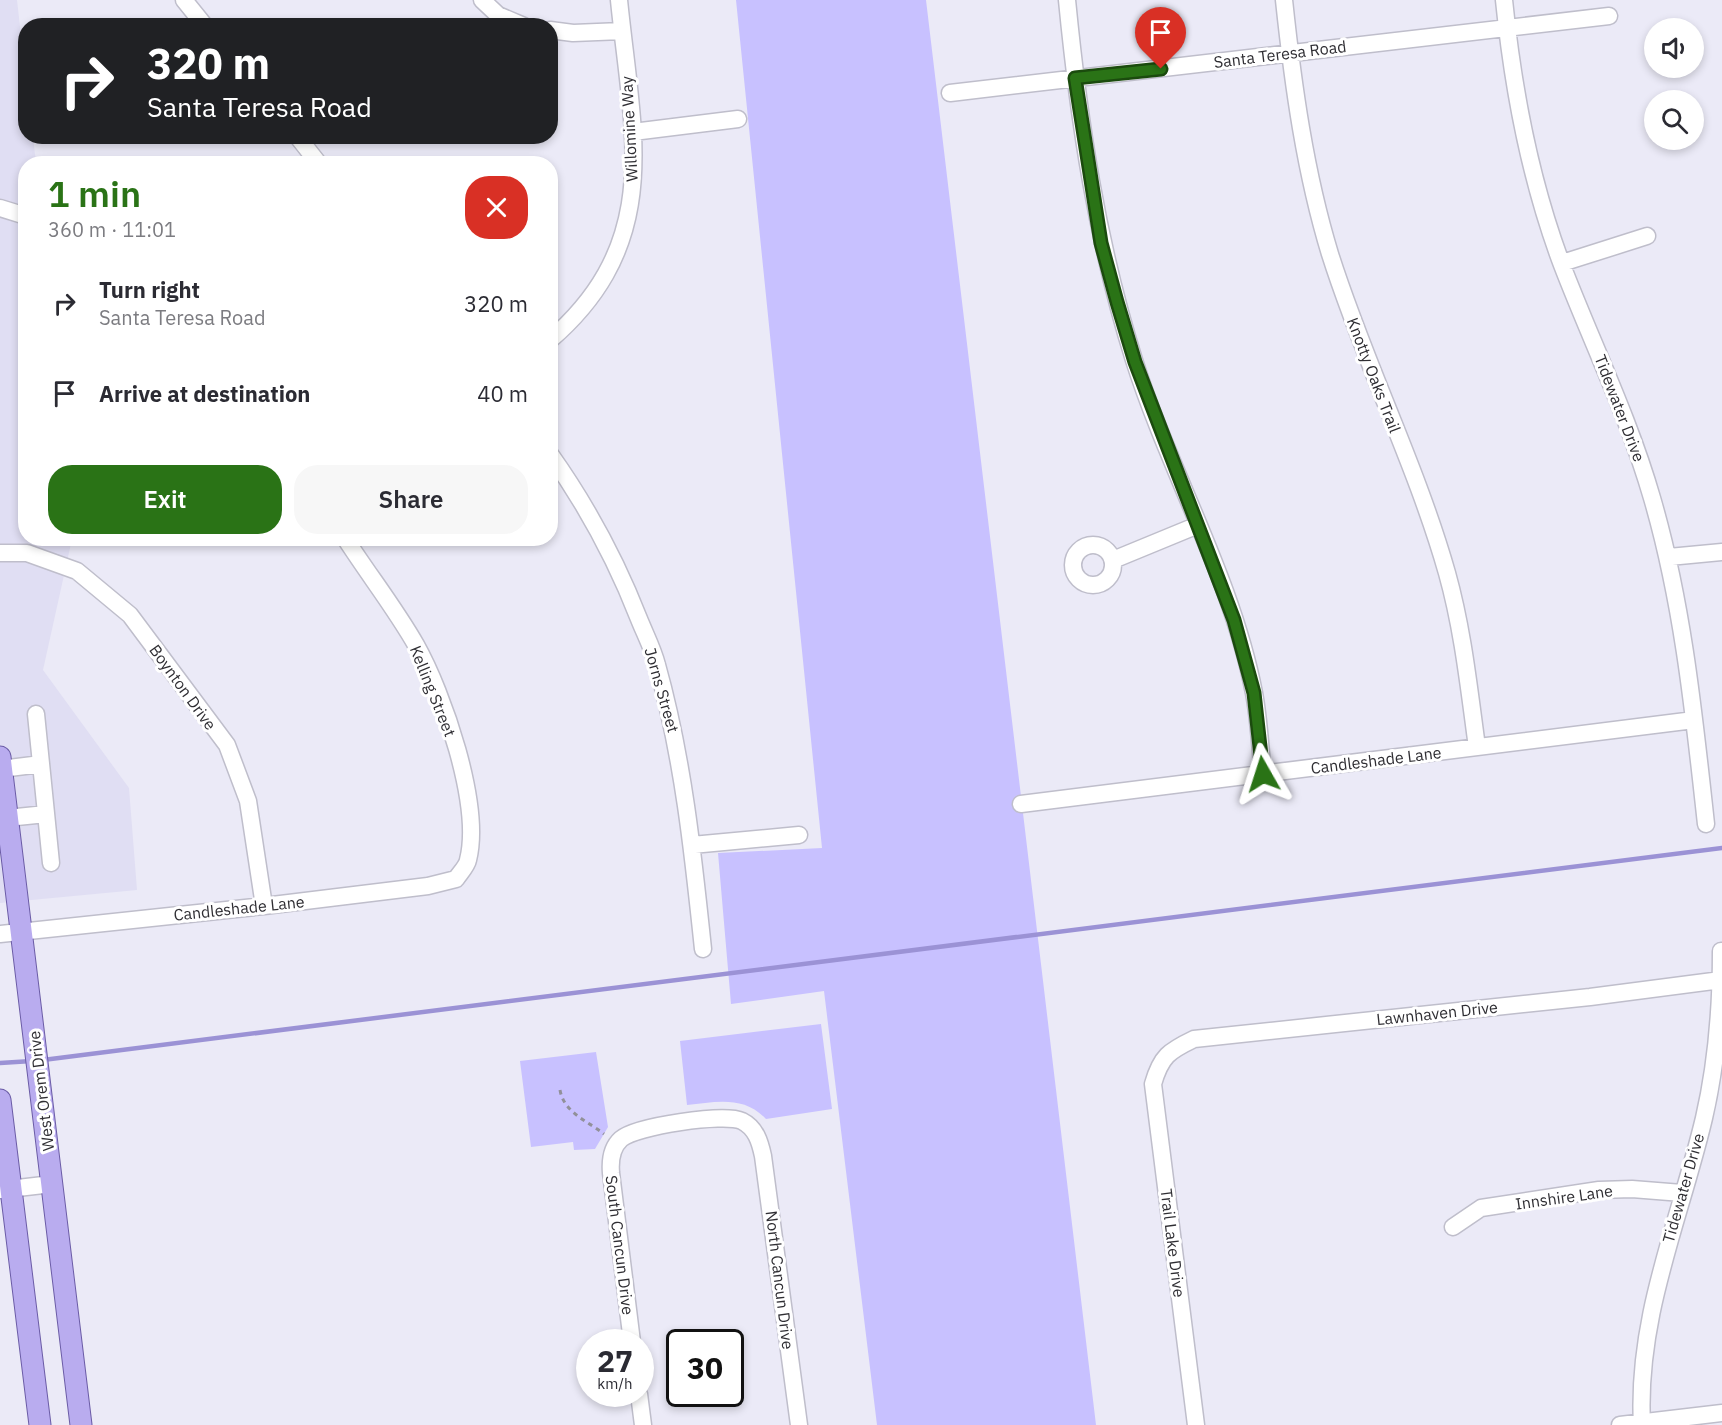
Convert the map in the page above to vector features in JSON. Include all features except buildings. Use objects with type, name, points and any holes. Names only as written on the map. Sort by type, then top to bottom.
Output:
[{"type":"main road","name":"West Orem Drive","points":[[1,763],[81,1425]]},
{"type":"main road","points":[[0,1100],[6,1189],[40,1425]]},
{"type":"street","points":[[184,0],[199,18]]},
{"type":"street","points":[[482,0],[498,15],[505,18]]},
{"type":"street","name":"Willomine Way","points":[[558,333],[568,325],[605,280],[620,248],[633,200],[633,132],[619,0]]},
{"type":"street","points":[[1067,0],[1075,78],[1101,243],[1135,362],[1234,620],[1254,693],[1263,774]]},
{"type":"street","name":"Knotty Oaks Trail","points":[[1284,0],[1305,151],[1330,252],[1447,573],[1464,654],[1477,747]]},
{"type":"street","name":"Tidewater Drive","points":[[1504,0],[1518,108],[1562,263],[1632,435],[1669,557],[1694,720],[1706,824]]},
{"type":"street","name":"Santa Teresa Road","points":[[950,93],[1609,16]]},
{"type":"street","points":[[558,31],[573,33],[622,31]]},
{"type":"street","points":[[633,132],[738,119]]},
{"type":"street","points":[[303,144],[313,156]]},
{"type":"street","points":[[0,208],[18,214]]},
{"type":"street","points":[[1562,263],[1647,236]]},
{"type":"street","name":"Jorns Street","points":[[558,465],[578,494],[618,565],[657,663],[677,745],[692,845],[703,949]]},
{"type":"street","points":[[1113,560],[1198,525]]},
{"type":"street","name":"Kelling Street","points":[[350,546],[416,645],[452,729],[465,784],[470,825],[468,862]]},
{"type":"street","points":[[1669,557],[1722,552]]},
{"type":"street","name":"Boynton Drive","points":[[0,553],[27,553],[77,571],[130,615],[226,745],[248,801],[264,906]]},
{"type":"street","points":[[36,714],[51,863]]},
{"type":"street","name":"Candleshade Lane","points":[[1021,804],[1694,720]]},
{"type":"street","points":[[1,763],[41,764]]},
{"type":"street","points":[[7,819],[46,814]]},
{"type":"street","points":[[692,845],[799,835]]},
{"type":"street","name":"Candleshade Lane","points":[[0,934],[428,886],[456,879],[468,862]]},
{"type":"street","name":"Tidewater Drive","points":[[1641,1424],[1644,1357],[1654,1292],[1703,1119],[1714,1064],[1720,1019],[1721,951]]},
{"type":"street","name":"Lawnhaven Drive","points":[[1160,1062],[1174,1049],[1194,1039],[1590,997],[1721,980]]},
{"type":"street","name":"Trail Lake Drive","points":[[1160,1062],[1153,1084],[1196,1425]]},
{"type":"street","name":"North Cancun Drive","points":[[609,1140],[641,1129],[725,1118],[741,1121],[757,1136],[763,1156],[799,1425]]},
{"type":"street","name":"South Cancun Drive","points":[[609,1140],[630,1329]]},
{"type":"street","points":[[6,1189],[52,1184]]},
{"type":"street","name":"Innshire Lane","points":[[1453,1227],[1481,1208],[1599,1190],[1632,1189],[1682,1193]]},
{"type":"street","points":[[641,1407],[643,1425]]},
{"type":"street","points":[[1620,1425],[1722,1413]]},
{"type":"path","points":[[560,1090],[564,1101],[573,1112],[609,1140]]},
{"type":"shaded area","points":[[0,0],[17,0],[19,18],[18,144],[34,144],[35,156],[18,156],[18,546],[70,546],[43,670],[129,788],[137,890],[0,903]]},
{"type":"shaded area","points":[[736,0],[926,0],[1096,1425],[877,1425],[824,991],[731,1004],[718,853],[822,848]]},
{"type":"shaded area","points":[[821,1024],[832,1109],[766,1119],[757,1111],[739,1103],[718,1102],[687,1105],[680,1041]]},
{"type":"shaded area","points":[[596,1052],[608,1127],[595,1149],[574,1150],[573,1142],[531,1147],[520,1061]]},
{"type":"waterway","points":[[43,1060],[1722,848]]},
{"type":"waterway","points":[[0,1063],[32,1061]]},
{"type":"route","points":[[1161,69],[1075,78],[1085,152],[1101,243],[1135,362],[1234,620],[1254,693],[1263,774]]}]
